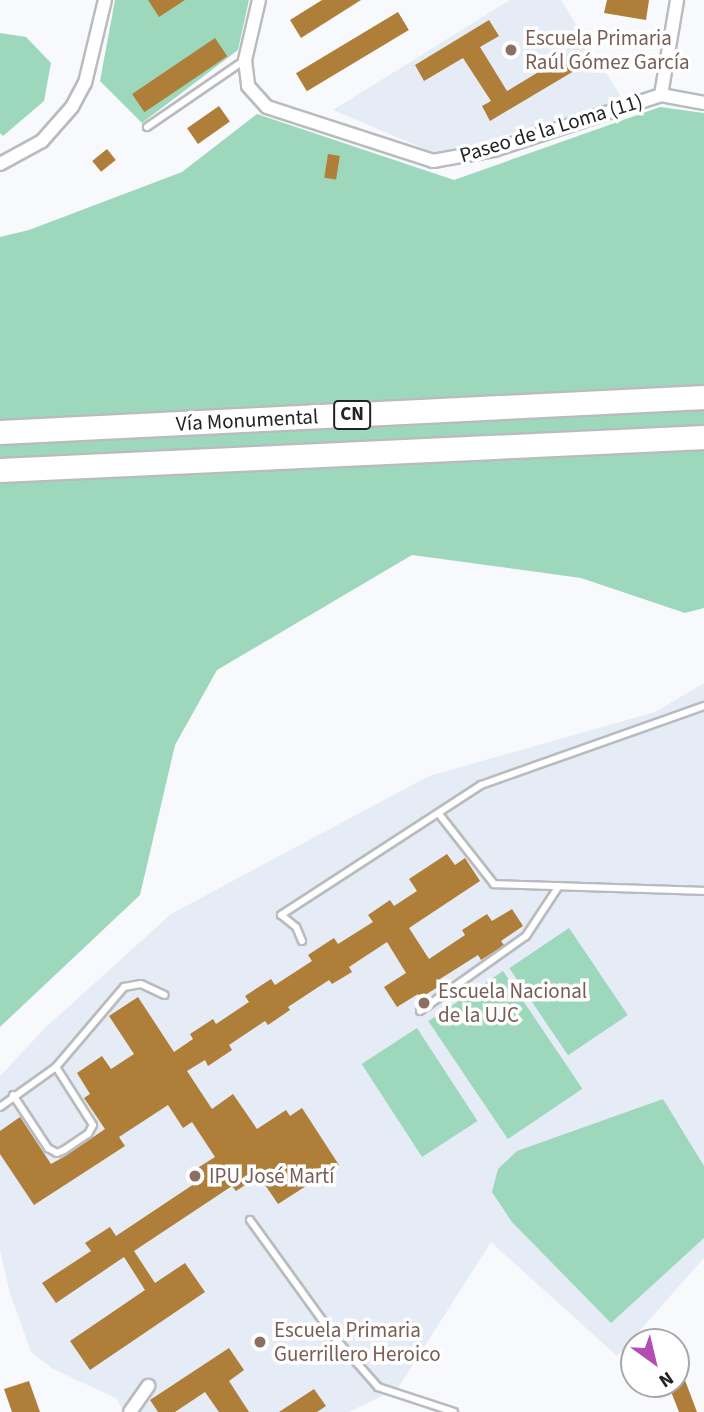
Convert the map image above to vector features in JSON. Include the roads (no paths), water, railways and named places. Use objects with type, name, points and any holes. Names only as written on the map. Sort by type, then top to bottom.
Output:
[{"type":"highway","name":"Vía Monumental","points":[[0,432],[704,397]]},
{"type":"highway","name":"Vía Monumental","points":[[0,470],[704,437]]},
{"type":"street","points":[[0,164],[42,141],[72,107],[85,83],[105,0]]},
{"type":"street","points":[[245,60],[259,0]]},
{"type":"street","points":[[661,95],[677,0]]},
{"type":"street","name":"Paseo de la Loma (11)","points":[[245,60],[248,86],[267,107],[433,161],[494,150],[661,95],[704,103]]},
{"type":"street","points":[[130,1412],[148,1386]]},
{"type":"lane","points":[[147,127],[245,60]]},
{"type":"lane","points":[[302,941],[296,927],[281,915],[481,786],[704,706]]},
{"type":"lane","points":[[439,814],[494,884],[704,891]]},
{"type":"lane","points":[[420,1011],[526,936],[559,886]]},
{"type":"lane","points":[[0,1107],[13,1095],[56,1067],[124,987],[141,984],[165,995]]},
{"type":"lane","points":[[13,1095],[48,1148],[57,1153],[64,1150],[88,1134],[93,1125],[56,1067]]},
{"type":"lane","points":[[250,1220],[335,1338],[378,1387],[454,1412]]},
{"type":"place","name":"Escuela Primaria Raúl Gómez García","points":[[511,50]]},
{"type":"place","name":"Escuela Nacional de la UJC","points":[[424,1003]]},
{"type":"place","name":"IPU José Martí","points":[[195,1176]]},
{"type":"place","name":"Escuela Primaria Guerrillero Heroico","points":[[260,1342]]}]
